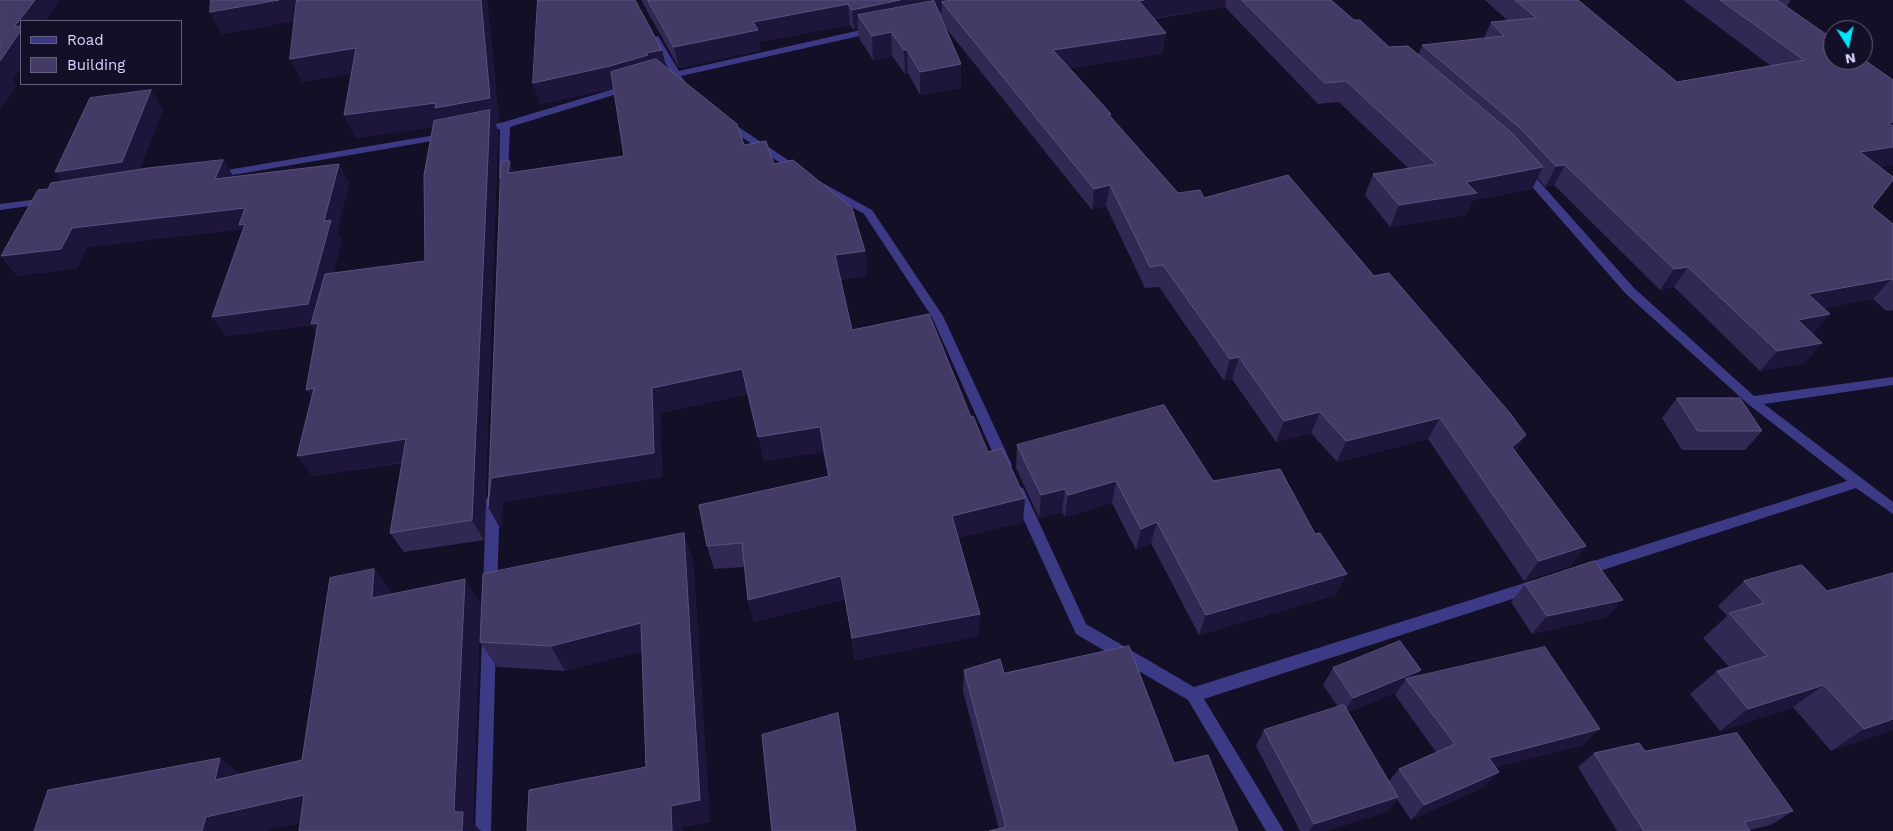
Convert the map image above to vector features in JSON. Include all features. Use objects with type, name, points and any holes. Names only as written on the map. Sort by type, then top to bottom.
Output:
[{"type":"street","points":[[659,78],[880,29]]},
{"type":"street","points":[[652,33],[674,74],[692,100]]},
{"type":"street","points":[[475,130],[505,125],[644,82]]},
{"type":"street","points":[[716,116],[826,189],[868,212],[937,316],[1081,628],[1193,695],[1276,831]]},
{"type":"street","points":[[503,195],[505,125]]},
{"type":"street","points":[[202,177],[348,154],[456,134]]},
{"type":"street","points":[[1519,166],[1630,291],[1752,401],[1893,509]]},
{"type":"street","points":[[0,208],[58,199]]},
{"type":"street","points":[[1752,401],[1893,381]]},
{"type":"street","points":[[1564,577],[1859,482]]},
{"type":"street","points":[[490,602],[494,483]]},
{"type":"street","points":[[1193,695],[1545,583]]},
{"type":"street","points":[[483,831],[490,622]]},
{"type":"building","points":[[0,0],[35,0],[14,27],[20,26],[20,31],[0,61]]},
{"type":"building","points":[[211,0],[279,0],[210,12]]},
{"type":"building","points":[[297,0],[481,0],[490,98],[435,108],[436,103],[344,115],[356,48],[290,59]]},
{"type":"building","points":[[538,0],[635,0],[662,50],[646,53],[648,55],[610,66],[533,83]]},
{"type":"building","points":[[648,0],[900,0],[852,10],[848,4],[753,22],[758,30],[674,47]]},
{"type":"building","points":[[952,0],[1144,0],[1139,1],[1166,33],[1053,50],[1111,114],[1108,114],[1178,193],[1200,190],[1204,198],[1288,175],[1374,276],[1389,273],[1509,412],[1526,435],[1512,447],[1586,546],[1539,561],[1440,418],[1346,441],[1320,412],[1284,421],[1239,357],[1230,359],[1163,265],[1150,267],[1110,185],[1094,189],[942,2]]},
{"type":"building","points":[[1242,0],[1331,0],[1354,20],[1360,20],[1389,47],[1408,46],[1512,133],[1543,167],[1466,182],[1477,193],[1399,205],[1373,174],[1436,164],[1346,81],[1325,83]]},
{"type":"building","points":[[1515,0],[1578,0],[1677,82],[1804,60],[1720,0],[1777,0],[1823,32],[1823,70],[1873,70],[1873,66],[1893,80],[1893,122],[1888,123],[1893,126],[1893,147],[1860,152],[1893,177],[1893,180],[1872,207],[1893,224],[1893,280],[1808,294],[1830,314],[1798,320],[1822,343],[1777,351],[1688,267],[1674,269],[1565,165],[1556,166],[1520,128],[1422,45],[1504,36],[1491,22],[1536,18]]},
{"type":"building","points":[[934,1],[961,64],[920,72],[907,50],[904,50],[891,32],[872,36],[858,15]]},
{"type":"building","points":[[656,59],[737,124],[744,145],[766,141],[774,164],[793,160],[852,208],[865,251],[835,255],[852,330],[929,314],[971,417],[973,416],[988,452],[1002,448],[1025,498],[952,516],[980,614],[852,638],[841,576],[748,600],[742,543],[707,546],[699,505],[829,476],[820,427],[758,437],[742,369],[652,388],[654,453],[491,478],[488,507],[501,161],[510,161],[508,173],[624,156],[611,72]]},
{"type":"building","points":[[151,90],[122,162],[55,172],[90,98]]},
{"type":"building","points":[[490,110],[472,520],[390,533],[406,439],[297,456],[314,388],[306,390],[318,323],[311,324],[325,274],[425,261],[424,175],[434,121]]},
{"type":"building","points":[[223,160],[215,179],[339,164],[324,221],[331,220],[308,304],[212,317],[245,224],[239,225],[245,208],[72,228],[61,249],[1,256],[38,190],[48,189],[51,183],[148,168]]},
{"type":"building","points":[[1677,398],[1740,398],[1762,431],[1698,431]]},
{"type":"building","points":[[1164,405],[1213,481],[1280,469],[1315,534],[1320,533],[1347,574],[1206,615],[1157,522],[1141,529],[1116,481],[1068,495],[1065,489],[1041,495],[1017,445]]},
{"type":"building","points":[[684,533],[700,800],[671,806],[672,831],[527,831],[529,790],[646,767],[641,623],[551,646],[480,642],[483,574]]},
{"type":"building","points":[[1595,561],[1623,600],[1547,616],[1525,584]]},
{"type":"building","points":[[1802,565],[1827,591],[1893,573],[1893,719],[1864,729],[1824,685],[1748,709],[1717,671],[1767,656],[1729,613],[1764,603],[1744,581]]},
{"type":"building","points":[[374,569],[372,598],[465,579],[454,810],[456,812],[463,812],[462,831],[299,831],[304,795],[206,817],[202,831],[34,831],[48,790],[220,758],[215,780],[302,760],[330,578]]},
{"type":"building","points":[[1400,641],[1421,670],[1353,698],[1333,668]]},
{"type":"building","points":[[1129,646],[1174,763],[1208,755],[1238,831],[989,831],[1006,827],[964,670],[1000,659],[1004,673]]},
{"type":"building","points":[[1545,647],[1600,729],[1489,758],[1499,772],[1424,805],[1399,769],[1455,744],[1406,679]]},
{"type":"building","points":[[1344,705],[1398,797],[1314,824],[1264,730]]},
{"type":"building","points":[[838,713],[856,831],[772,831],[762,735]]},
{"type":"building","points":[[1737,733],[1793,811],[1744,822],[1750,831],[1644,831],[1594,753],[1639,743],[1645,751]]}]
